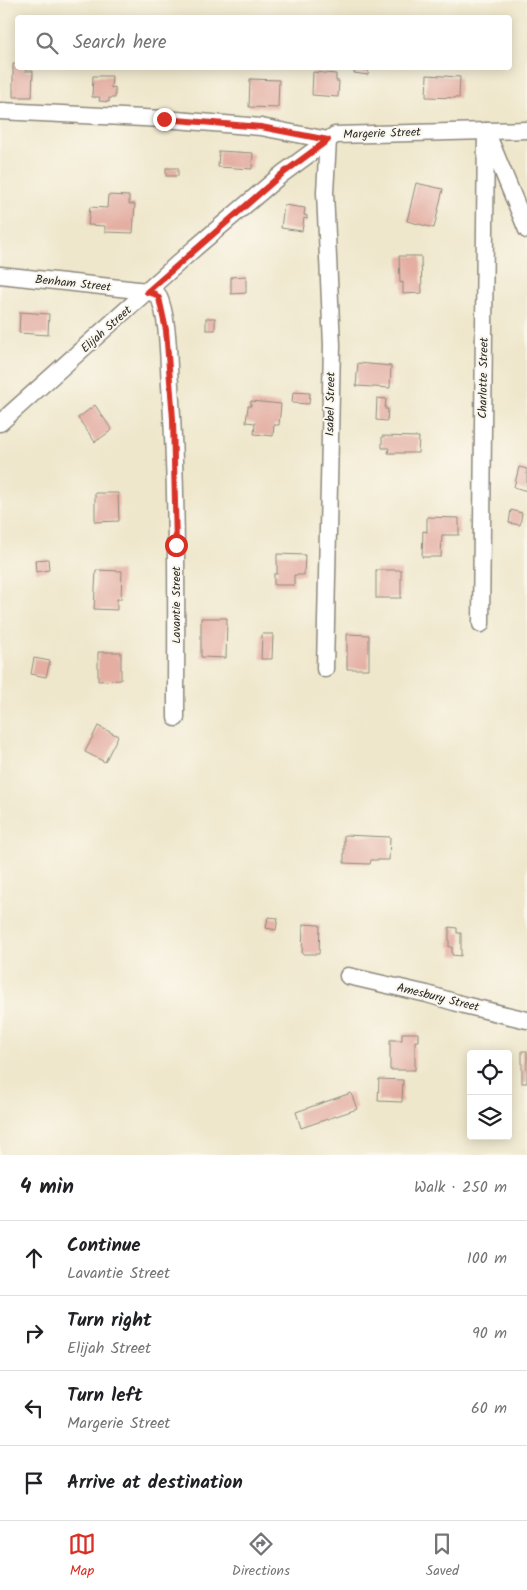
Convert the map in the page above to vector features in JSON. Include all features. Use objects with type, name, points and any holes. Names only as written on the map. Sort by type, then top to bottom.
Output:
[{"type":"street","name":"Margerie Street","points":[[0,111],[164,119],[251,126],[328,140],[334,135],[527,130]]},
{"type":"street","points":[[486,131],[527,230]]},
{"type":"street","name":"Charlotte Street","points":[[481,624],[486,131]]},
{"type":"street","name":"Elijah Street","points":[[0,423],[282,174],[328,140]]},
{"type":"street","name":"Isabel Street","points":[[324,669],[332,345],[326,192],[328,140]]},
{"type":"street","name":"Benham Street","points":[[0,275],[147,292]]},
{"type":"street","name":"Lavantie Street","points":[[147,292],[158,295],[161,302],[166,330],[173,419],[176,545],[176,718]]},
{"type":"street","name":"Amesbury Street","points":[[348,976],[527,1020]]},
{"type":"building","points":[[13,64],[15,64],[15,70],[33,71],[32,97],[13,97]]},
{"type":"building","points":[[355,70],[369,70],[368,75],[354,73]]},
{"type":"building","points":[[313,72],[336,74],[336,81],[339,81],[338,97],[312,95]]},
{"type":"building","points":[[427,75],[460,77],[459,98],[426,97]]},
{"type":"building","points":[[93,76],[112,76],[111,88],[115,87],[115,98],[109,98],[109,102],[99,101],[100,97],[92,97]]},
{"type":"building","points":[[250,79],[279,80],[278,108],[249,107]]},
{"type":"building","points":[[219,151],[253,153],[252,169],[218,167]]},
{"type":"building","points":[[166,168],[178,168],[178,176],[166,176]]},
{"type":"building","points":[[416,183],[443,189],[434,228],[407,221]]},
{"type":"building","points":[[108,195],[129,196],[129,204],[135,204],[133,233],[105,232],[105,226],[88,225],[90,207],[107,208]]},
{"type":"building","points":[[284,205],[305,208],[304,215],[307,216],[307,219],[304,218],[302,231],[281,228]]},
{"type":"building","points":[[399,256],[421,256],[422,293],[403,294],[403,282],[400,283]]},
{"type":"building","points":[[246,276],[246,293],[231,294],[231,277]]},
{"type":"building","points":[[20,312],[49,314],[48,335],[19,333]]},
{"type":"building","points":[[206,318],[215,318],[215,330],[206,330]]},
{"type":"building","points":[[358,363],[391,366],[390,388],[356,386]]},
{"type":"building","points":[[293,392],[310,393],[309,404],[292,403]]},
{"type":"building","points":[[377,398],[386,399],[385,409],[388,409],[387,421],[376,420]]},
{"type":"building","points":[[251,401],[281,404],[279,425],[274,425],[273,436],[254,434],[255,423],[246,422],[248,406],[251,406]]},
{"type":"building","points":[[95,405],[112,430],[95,442],[78,418]]},
{"type":"building","points":[[382,436],[419,437],[418,453],[388,453],[389,448],[382,448]]},
{"type":"building","points":[[519,467],[527,469],[527,491],[514,487]]},
{"type":"building","points":[[95,493],[118,493],[119,521],[95,522]]},
{"type":"building","points":[[511,510],[522,513],[520,525],[509,523]]},
{"type":"building","points":[[427,517],[459,518],[459,535],[442,535],[441,557],[422,557],[423,531],[427,532]]},
{"type":"building","points":[[277,554],[305,555],[304,575],[294,575],[294,585],[274,585],[274,574],[277,574]]},
{"type":"building","points":[[48,559],[49,570],[36,572],[35,560]]},
{"type":"building","points":[[96,570],[122,571],[121,599],[117,599],[117,610],[94,609]]},
{"type":"building","points":[[376,570],[401,570],[401,598],[376,598]]},
{"type":"building","points":[[201,618],[227,618],[226,658],[201,657]]},
{"type":"building","points":[[262,634],[273,634],[272,659],[261,659]]},
{"type":"building","points":[[347,634],[369,635],[369,669],[347,669]]},
{"type":"building","points":[[98,652],[121,652],[121,680],[98,681]]},
{"type":"building","points":[[34,658],[50,661],[46,677],[31,674]]},
{"type":"building","points":[[98,726],[118,736],[105,762],[85,752]]},
{"type":"building","points":[[344,835],[390,837],[389,860],[371,860],[370,864],[344,863]]},
{"type":"building","points":[[268,917],[278,918],[276,930],[266,928]]},
{"type":"building","points":[[303,924],[320,925],[319,954],[302,954]]},
{"type":"building","points":[[449,927],[457,928],[457,933],[461,933],[461,956],[452,955],[452,947],[449,947]]},
{"type":"building","points":[[402,1033],[418,1033],[418,1041],[415,1041],[415,1070],[390,1070],[390,1040],[402,1040]]},
{"type":"building","points":[[522,1051],[527,1051],[527,1083],[522,1083]]},
{"type":"building","points":[[379,1079],[403,1080],[402,1102],[378,1101]]},
{"type":"building","points":[[351,1093],[357,1109],[301,1128],[296,1112]]},
{"type":"route","points":[[164,119],[261,127],[328,140],[282,174],[195,248],[147,292],[158,295],[166,330],[173,419],[176,545]]}]
